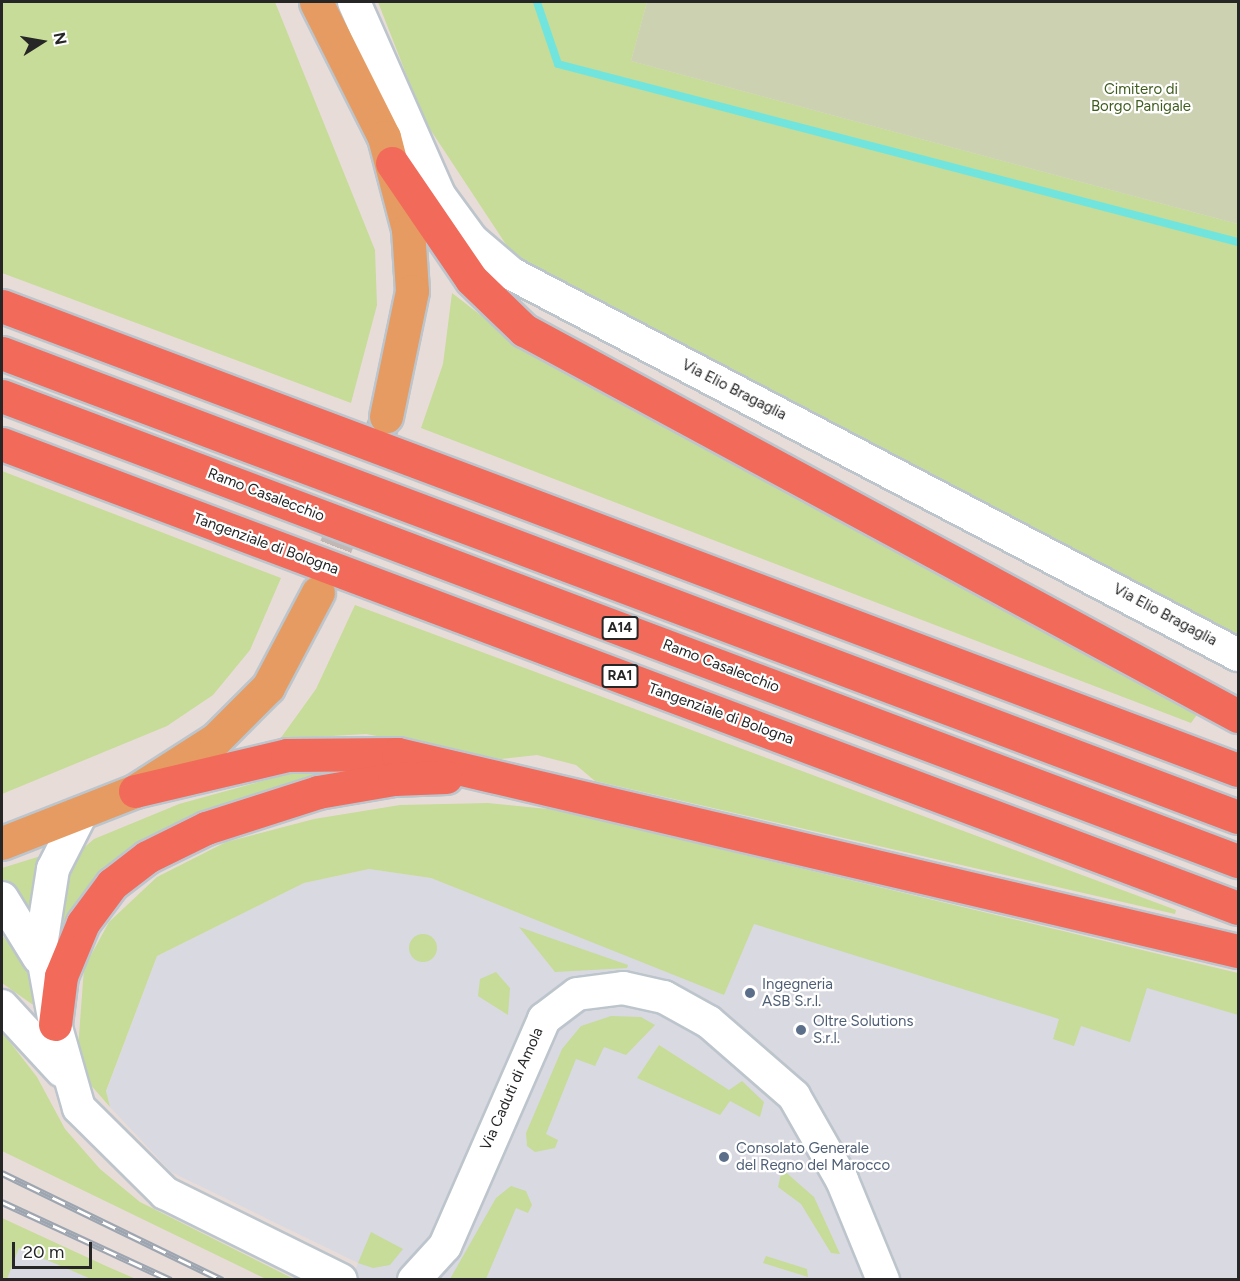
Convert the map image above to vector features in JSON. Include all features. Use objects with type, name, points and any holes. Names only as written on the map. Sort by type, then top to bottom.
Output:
[{"type":"highway","points":[[392,163],[471,279],[524,330],[1239,716]]},
{"type":"highway","points":[[2,306],[1239,770]]},
{"type":"highway","points":[[2,353],[1239,817]]},
{"type":"highway","name":"Ramo Casalecchio","points":[[2,396],[1239,861]]},
{"type":"highway","name":"Tangenziale di Bologna","points":[[2,444],[1239,908]]},
{"type":"highway","points":[[135,791],[214,768],[327,751],[398,754],[1239,951]]},
{"type":"highway","points":[[55,1024],[61,976],[83,923],[112,884],[176,841],[286,801],[365,783],[425,777],[535,785]]},
{"type":"main road","points":[[323,8],[392,163],[408,229],[411,291],[386,416]]},
{"type":"main road","points":[[2,843],[80,816],[135,791],[216,739],[256,702],[280,668],[318,592]]},
{"type":"street","name":"Via Elio Bragaglia","points":[[354,2],[439,195],[472,240],[512,274],[1239,655]]},
{"type":"street","points":[[80,816],[53,869],[45,899],[42,965],[68,1079],[93,1128],[165,1193],[341,1280]]},
{"type":"street","points":[[2,898],[42,965]]},
{"type":"street","name":"Via Caduti di Amola","points":[[414,1280],[445,1246],[544,1019],[577,994],[623,988],[664,997],[709,1022],[794,1096],[842,1180],[884,1280]]},
{"type":"street","points":[[2,1006],[68,1079]]},
{"type":"shaded area","points":[[369,869],[431,878],[724,994],[754,923],[911,970],[1088,970],[1238,1015],[1238,1279],[351,1279],[358,1263],[171,1172],[110,1107],[106,1092],[157,956],[304,883]]},
{"type":"shaded area","points":[[19,1248],[91,1279],[2,1280]]},
{"type":"green space","points":[[2,2],[275,2],[375,250],[377,305],[351,403],[2,273]]},
{"type":"green space","points":[[378,2],[647,2],[631,61],[1238,224],[1238,643],[575,301],[507,246],[424,120]]},
{"type":"green space","name":"Cimitero di Borgo Panigale","points":[[647,2],[1238,2],[1238,224],[631,61]]},
{"type":"green space","points":[[452,293],[531,354],[1199,712],[1191,723],[421,428],[443,364]]},
{"type":"green space","points":[[2,471],[281,578],[250,650],[213,695],[167,726],[2,794]]},
{"type":"green space","points":[[355,605],[1176,910],[1175,914],[595,781],[576,765],[537,755],[501,759],[366,734],[280,739],[316,689]]},
{"type":"green space","points":[[320,771],[321,776],[166,829],[115,861],[72,908],[55,952],[52,943],[72,858],[94,839],[179,804],[295,772]]},
{"type":"green space","points":[[488,803],[558,810],[1238,973],[1238,1015],[1147,988],[1130,1042],[1081,1026],[1074,1046],[1053,1039],[1059,1019],[754,924],[724,995],[431,878],[369,869],[304,883],[157,956],[106,1091],[110,1107],[89,1083],[78,1049],[84,968],[109,922],[157,877],[226,842],[314,819],[400,805]]},
{"type":"green space","points":[[44,855],[31,917],[2,883],[2,868]]},
{"type":"green space","points":[[519,927],[628,965],[627,968],[555,972]]},
{"type":"green space","points":[[423,934],[433,938],[437,948],[433,958],[423,962],[413,958],[409,948],[413,938]]},
{"type":"green space","points":[[2,935],[26,967],[36,1007],[2,983]]},
{"type":"green space","points":[[496,972],[510,988],[508,1015],[478,996],[480,979]]},
{"type":"green space","points":[[611,1016],[641,1017],[655,1025],[626,1055],[604,1047],[595,1066],[576,1059],[546,1134],[558,1140],[555,1148],[535,1152],[527,1146],[526,1133],[562,1049],[581,1026]]},
{"type":"green space","points":[[2,1032],[37,1077],[65,1129],[100,1169],[140,1202],[294,1279],[266,1279],[2,1151]]},
{"type":"green space","points":[[659,1045],[729,1090],[742,1081],[764,1102],[760,1117],[730,1101],[720,1115],[637,1078]]},
{"type":"green space","points":[[782,1169],[814,1197],[840,1254],[831,1253],[801,1204],[778,1187]]},
{"type":"green space","points":[[511,1186],[526,1191],[532,1205],[528,1213],[516,1208],[486,1279],[450,1279],[496,1198]]},
{"type":"green space","points":[[2,1218],[136,1279],[91,1279],[19,1248],[7,1279],[2,1279]]},
{"type":"green space","points":[[371,1232],[403,1249],[390,1265],[373,1268],[358,1263]]},
{"type":"green space","points":[[766,1256],[807,1269],[808,1277],[763,1263]]},
{"type":"waterway","points":[[537,2],[558,64],[1238,242]]},
{"type":"tunnel","points":[[318,592],[385,420]]},
{"type":"railway","points":[[2,1173],[222,1280]]},
{"type":"railway","points":[[2,1202],[171,1280]]},
{"type":"place","name":"Ingegneria ASB S.r.l.","points":[[750,993]]},
{"type":"place","name":"Oltre Solutions S.r.l.","points":[[801,1030]]},
{"type":"place","name":"Consolato Generale del Regno del Marocco","points":[[724,1157]]}]
